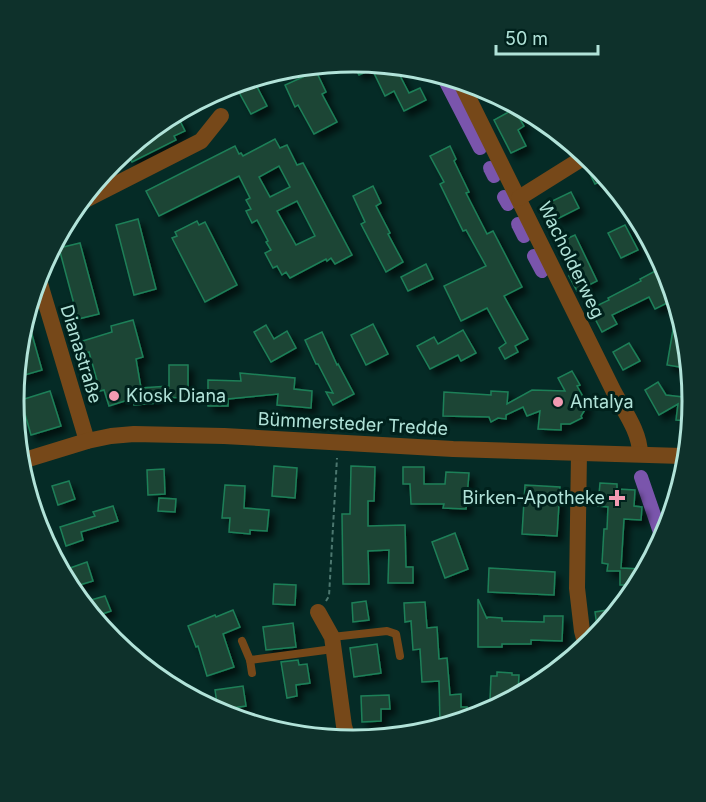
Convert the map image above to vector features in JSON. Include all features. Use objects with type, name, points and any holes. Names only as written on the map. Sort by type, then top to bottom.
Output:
[{"type":"street","name":"Wacholderweg","points":[[465,92],[638,437],[640,454]]},
{"type":"street","points":[[98,193],[201,141],[220,116]]},
{"type":"street","points":[[519,198],[578,161]]},
{"type":"street","name":"Dianastraße","points":[[42,292],[87,441]]},
{"type":"street","name":"Bümmersteder Tredde","points":[[29,459],[87,441],[134,434],[224,436],[453,449],[677,456]]},
{"type":"street","points":[[579,453],[577,588],[583,636]]},
{"type":"street","points":[[318,612],[332,643],[345,730]]},
{"type":"lane","points":[[250,660],[387,631],[396,634],[400,656]]},
{"type":"lane","points":[[242,640],[250,660],[252,673]]},
{"type":"path","points":[[318,612],[329,596],[338,443]]},
{"type":"building","points":[[374,73],[400,76],[409,93],[420,88],[426,100],[404,111],[394,91],[385,96]]},
{"type":"building","points":[[318,74],[326,92],[322,94],[337,122],[314,134],[298,105],[295,107],[285,85],[306,76]]},
{"type":"building","points":[[257,86],[267,106],[251,114],[239,92]]},
{"type":"building","points":[[509,112],[518,116],[524,126],[518,130],[526,146],[511,153],[494,120]]},
{"type":"building","points":[[180,121],[185,131],[174,136],[176,140],[132,162],[130,159],[136,154]]},
{"type":"building","points":[[275,139],[280,148],[287,145],[297,165],[303,163],[352,255],[335,264],[331,258],[327,261],[326,259],[290,278],[286,272],[282,275],[277,266],[273,268],[265,253],[271,250],[257,220],[252,223],[246,211],[251,209],[246,200],[250,198],[239,176],[159,216],[146,191],[235,146],[239,154],[243,156]],"holes":[[[279,166],[290,187],[270,197],[259,177]],[[297,201],[315,236],[296,245],[277,211]]]},
{"type":"building","points":[[450,146],[456,159],[454,161],[469,192],[466,193],[487,234],[493,231],[522,287],[504,296],[528,339],[515,346],[518,352],[505,359],[499,348],[506,343],[487,308],[461,321],[444,286],[486,266],[466,230],[463,231],[440,184],[444,182],[430,156]]},
{"type":"building","points":[[588,171],[598,182],[595,184]]},
{"type":"building","points":[[373,186],[381,203],[376,206],[403,262],[386,272],[361,224],[365,222],[353,196]]},
{"type":"building","points":[[571,192],[579,208],[557,219],[548,203]]},
{"type":"building","points":[[138,219],[156,289],[134,295],[116,225]]},
{"type":"building","points":[[197,221],[199,225],[205,222],[237,285],[205,302],[172,238],[177,236],[175,232]]},
{"type":"building","points":[[625,225],[638,250],[621,258],[608,233]]},
{"type":"building","points":[[575,235],[597,281],[577,291],[569,276],[572,274],[557,243]]},
{"type":"building","points":[[80,243],[99,314],[78,319],[60,251],[62,247]]},
{"type":"building","points":[[426,264],[433,279],[408,291],[401,277]]},
{"type":"building","points":[[655,271],[667,303],[655,309],[649,297],[612,315],[617,324],[602,332],[590,309],[641,281],[640,279]]},
{"type":"building","points":[[133,320],[143,357],[136,359],[141,388],[169,386],[169,365],[188,365],[188,398],[157,397],[157,403],[134,405],[134,398],[109,406],[104,390],[100,391],[89,352],[77,355],[73,344],[112,332],[111,326]]},
{"type":"building","points":[[373,324],[388,354],[366,365],[351,335]]},
{"type":"building","points":[[266,325],[274,339],[287,331],[296,348],[271,362],[254,332]]},
{"type":"building","points":[[674,327],[680,367],[667,365]]},
{"type":"building","points":[[463,330],[476,353],[461,361],[458,355],[430,369],[417,346],[434,337],[438,344]]},
{"type":"building","points":[[31,332],[42,370],[25,375]]},
{"type":"building","points":[[322,332],[337,365],[354,394],[333,405],[326,392],[333,393],[305,340]]},
{"type":"building","points":[[629,343],[640,361],[623,370],[613,352]]},
{"type":"building","points":[[572,371],[580,385],[577,386],[585,400],[586,408],[582,418],[570,424],[561,424],[561,430],[538,429],[540,411],[527,416],[523,407],[506,415],[506,419],[498,418],[491,422],[489,417],[443,416],[444,392],[491,395],[491,391],[508,392],[507,404],[532,390],[565,391],[558,378]]},
{"type":"building","points":[[240,373],[295,378],[294,389],[312,391],[311,408],[277,405],[278,394],[228,399],[228,406],[208,406],[208,380],[241,381]]},
{"type":"building","points":[[658,382],[666,395],[682,397],[681,420],[676,420],[678,404],[659,415],[645,390]]},
{"type":"building","points":[[50,391],[61,426],[31,435],[25,412],[24,399]]},
{"type":"building","points":[[274,466],[297,468],[295,498],[272,496]]},
{"type":"building","points":[[351,466],[375,467],[374,501],[368,501],[368,526],[405,525],[406,567],[413,567],[413,583],[388,583],[389,550],[368,551],[369,584],[343,584],[342,514],[350,514]]},
{"type":"building","points":[[403,467],[424,467],[424,484],[445,484],[446,472],[469,473],[466,509],[443,508],[444,504],[411,504],[410,484],[403,484]]},
{"type":"building","points":[[164,469],[165,494],[148,495],[147,470]]},
{"type":"building","points":[[69,481],[75,499],[58,505],[52,486]]},
{"type":"building","points":[[600,483],[617,484],[617,489],[635,490],[634,506],[642,507],[641,520],[624,519],[621,568],[636,569],[626,585],[620,585],[620,571],[607,571],[608,564],[602,563],[608,507],[598,506]]},
{"type":"building","points":[[225,485],[245,486],[244,508],[269,510],[267,531],[250,530],[250,534],[229,532],[230,518],[222,518]]},
{"type":"building","points":[[525,485],[560,487],[557,536],[522,534]]},
{"type":"building","points":[[159,498],[176,499],[175,512],[158,511]]},
{"type":"building","points":[[113,506],[118,521],[81,532],[83,540],[66,546],[60,527],[95,516],[93,512]]},
{"type":"building","points":[[455,533],[468,569],[445,578],[432,542]]},
{"type":"building","points":[[87,562],[93,581],[80,585],[70,568]]},
{"type":"building","points":[[489,568],[555,572],[554,595],[488,592]]},
{"type":"building","points":[[274,584],[296,585],[295,605],[273,604]]},
{"type":"building","points":[[105,596],[111,611],[103,614],[91,600]]},
{"type":"building","points":[[478,599],[487,619],[487,617],[502,618],[502,621],[544,622],[544,616],[563,616],[562,641],[531,640],[531,644],[478,647]]},
{"type":"building","points":[[366,601],[369,620],[353,622],[352,603]]},
{"type":"building","points":[[425,602],[427,628],[437,627],[439,659],[447,658],[450,695],[461,694],[461,707],[467,707],[467,710],[440,718],[439,681],[422,682],[420,649],[413,650],[411,621],[405,622],[404,603]]},
{"type":"building","points":[[233,610],[240,627],[223,634],[234,667],[207,676],[198,646],[196,647],[188,626]]},
{"type":"building","points":[[606,610],[596,622],[595,612]]},
{"type":"building","points":[[293,623],[296,647],[266,650],[263,627]]},
{"type":"building","points":[[377,644],[381,673],[354,677],[350,648]]},
{"type":"building","points":[[298,660],[299,665],[307,664],[310,683],[296,685],[297,696],[287,698],[281,662]]},
{"type":"building","points":[[497,672],[519,675],[518,686],[490,700],[491,676],[497,676]]},
{"type":"building","points":[[243,686],[246,706],[234,708],[217,700],[215,690]]},
{"type":"building","points":[[389,695],[390,709],[381,709],[381,721],[362,722],[361,696]]},
{"type":"waterway","points":[[448,86],[480,148]]},
{"type":"waterway","points":[[490,168],[494,176]]},
{"type":"waterway","points":[[504,197],[508,204]]},
{"type":"waterway","points":[[518,224],[524,236]]},
{"type":"waterway","points":[[534,256],[542,271]]},
{"type":"waterway","points":[[641,477],[658,525]]},
{"type":"place","name":"Kiosk Diana","points":[[114,396]]},
{"type":"place","name":"Antalya","points":[[558,402]]},
{"type":"place","name":"Birken-Apotheke","points":[[617,498]]}]
